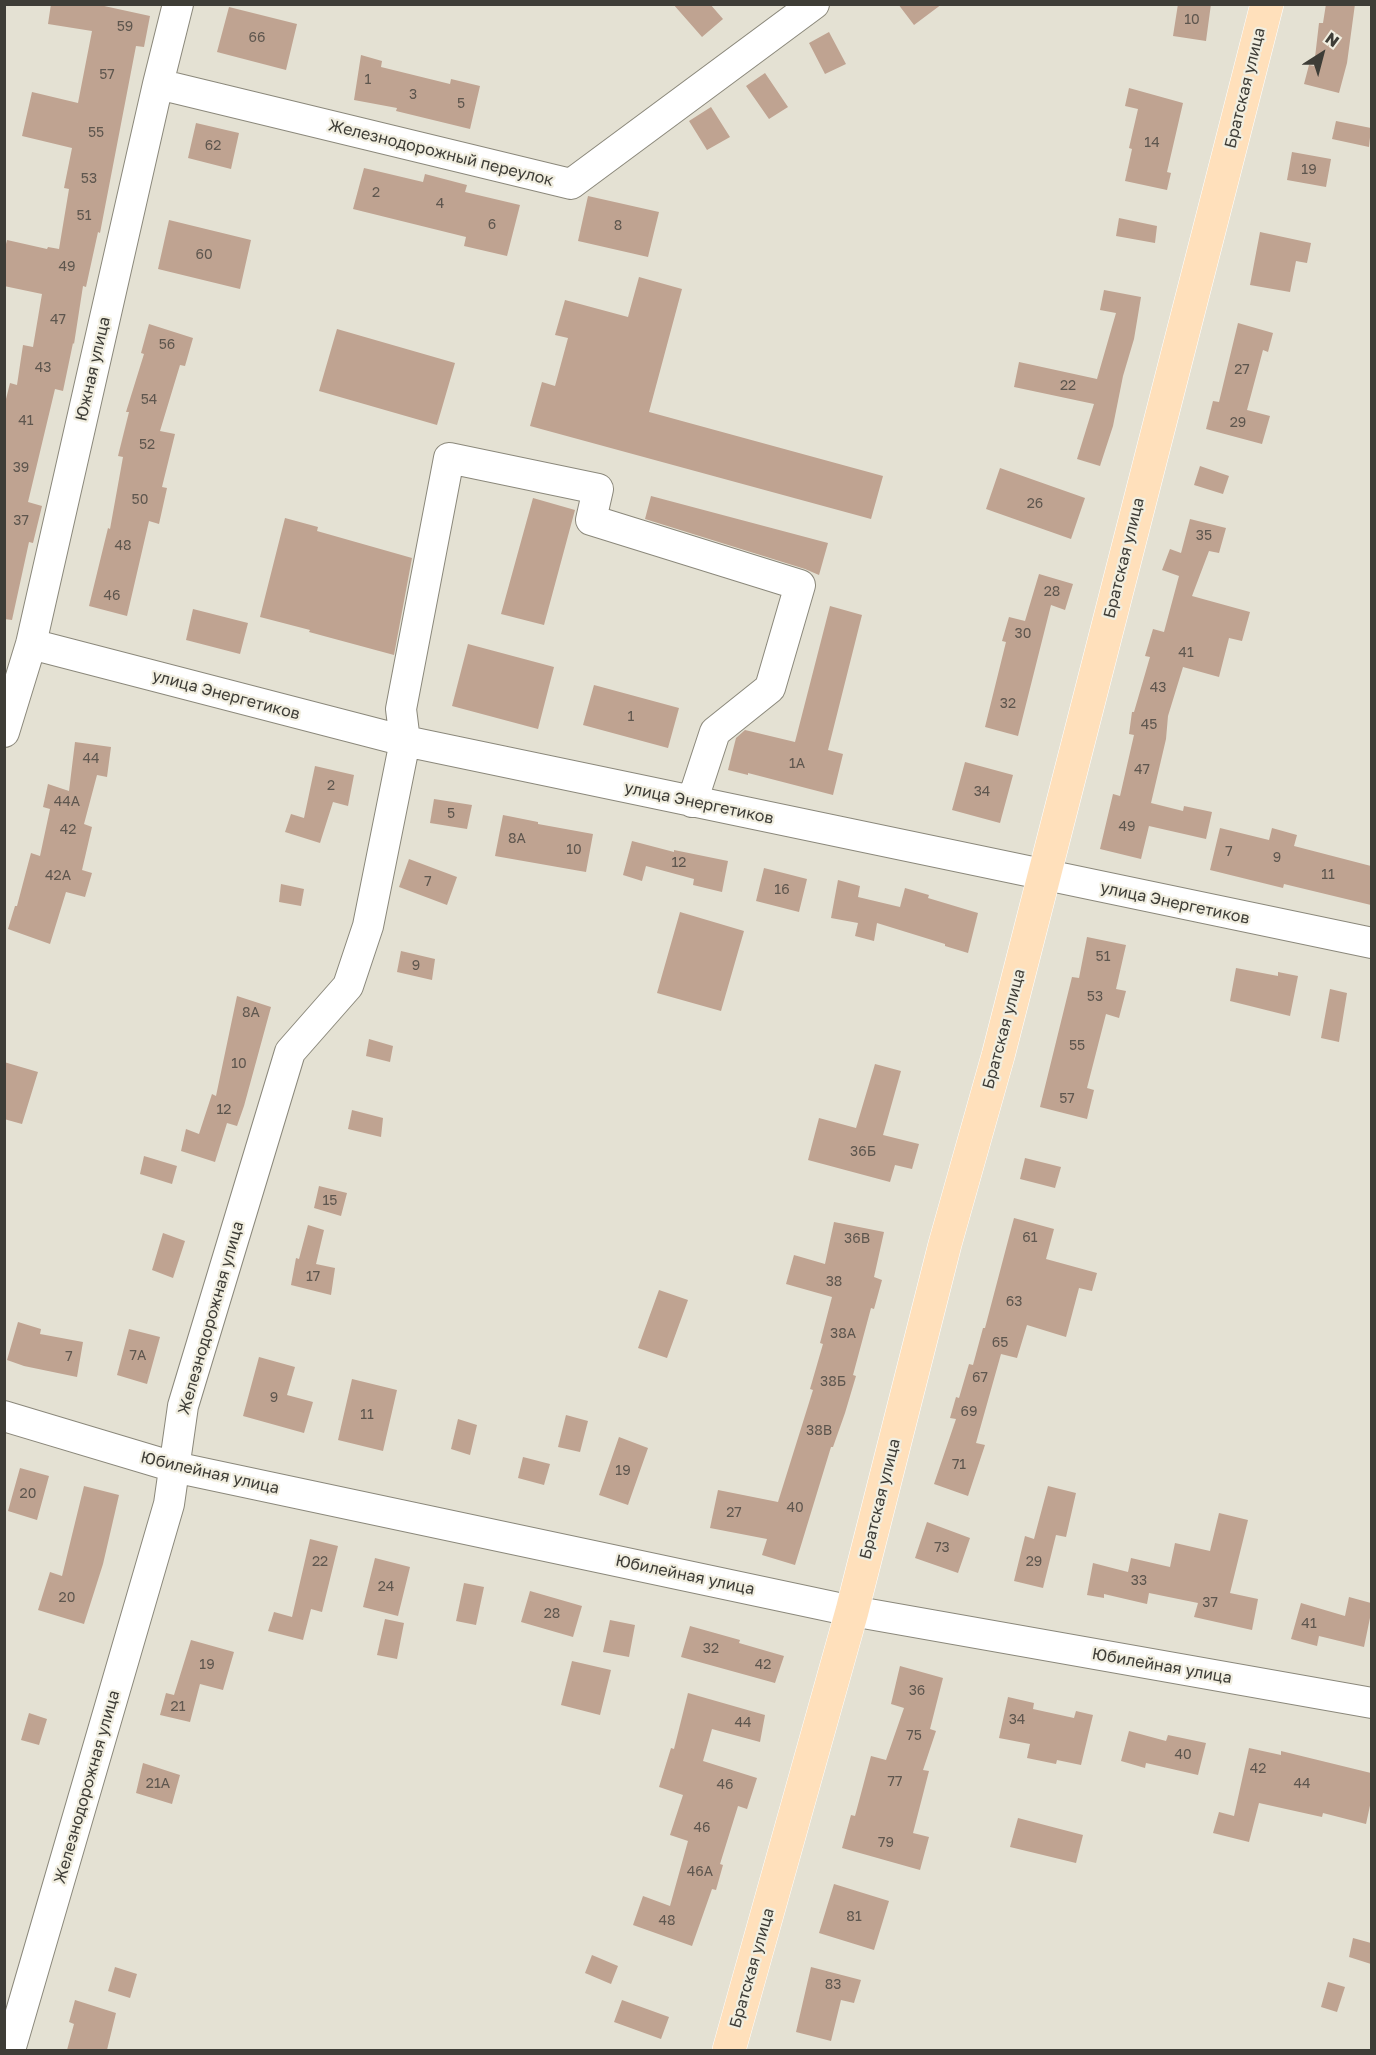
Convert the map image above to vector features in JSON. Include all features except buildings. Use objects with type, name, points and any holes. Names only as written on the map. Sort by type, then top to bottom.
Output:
[{"type":"main road","name":"Братская улица","points":[[729,2050],[852,1611],[945,1244],[998,1056],[1267,4]]},
{"type":"street","name":"Южная улица","points":[[4,732],[31,644],[178,4]]},
{"type":"street","name":"Железнодорожный переулок","points":[[158,84],[571,184],[814,4]]},
{"type":"street","name":"Железнодорожная улица","points":[[10,2050],[169,1504],[183,1406],[290,1052],[348,986],[368,926],[405,741],[401,709],[449,458],[598,489],[591,519],[800,585],[770,688],[715,732],[692,802]]},
{"type":"street","name":"улица Энергетиков","points":[[31,644],[405,741],[1371,943]]},
{"type":"street","name":"Юбилейная улица","points":[[4,1416],[174,1467],[852,1611],[1371,1703]]}]
